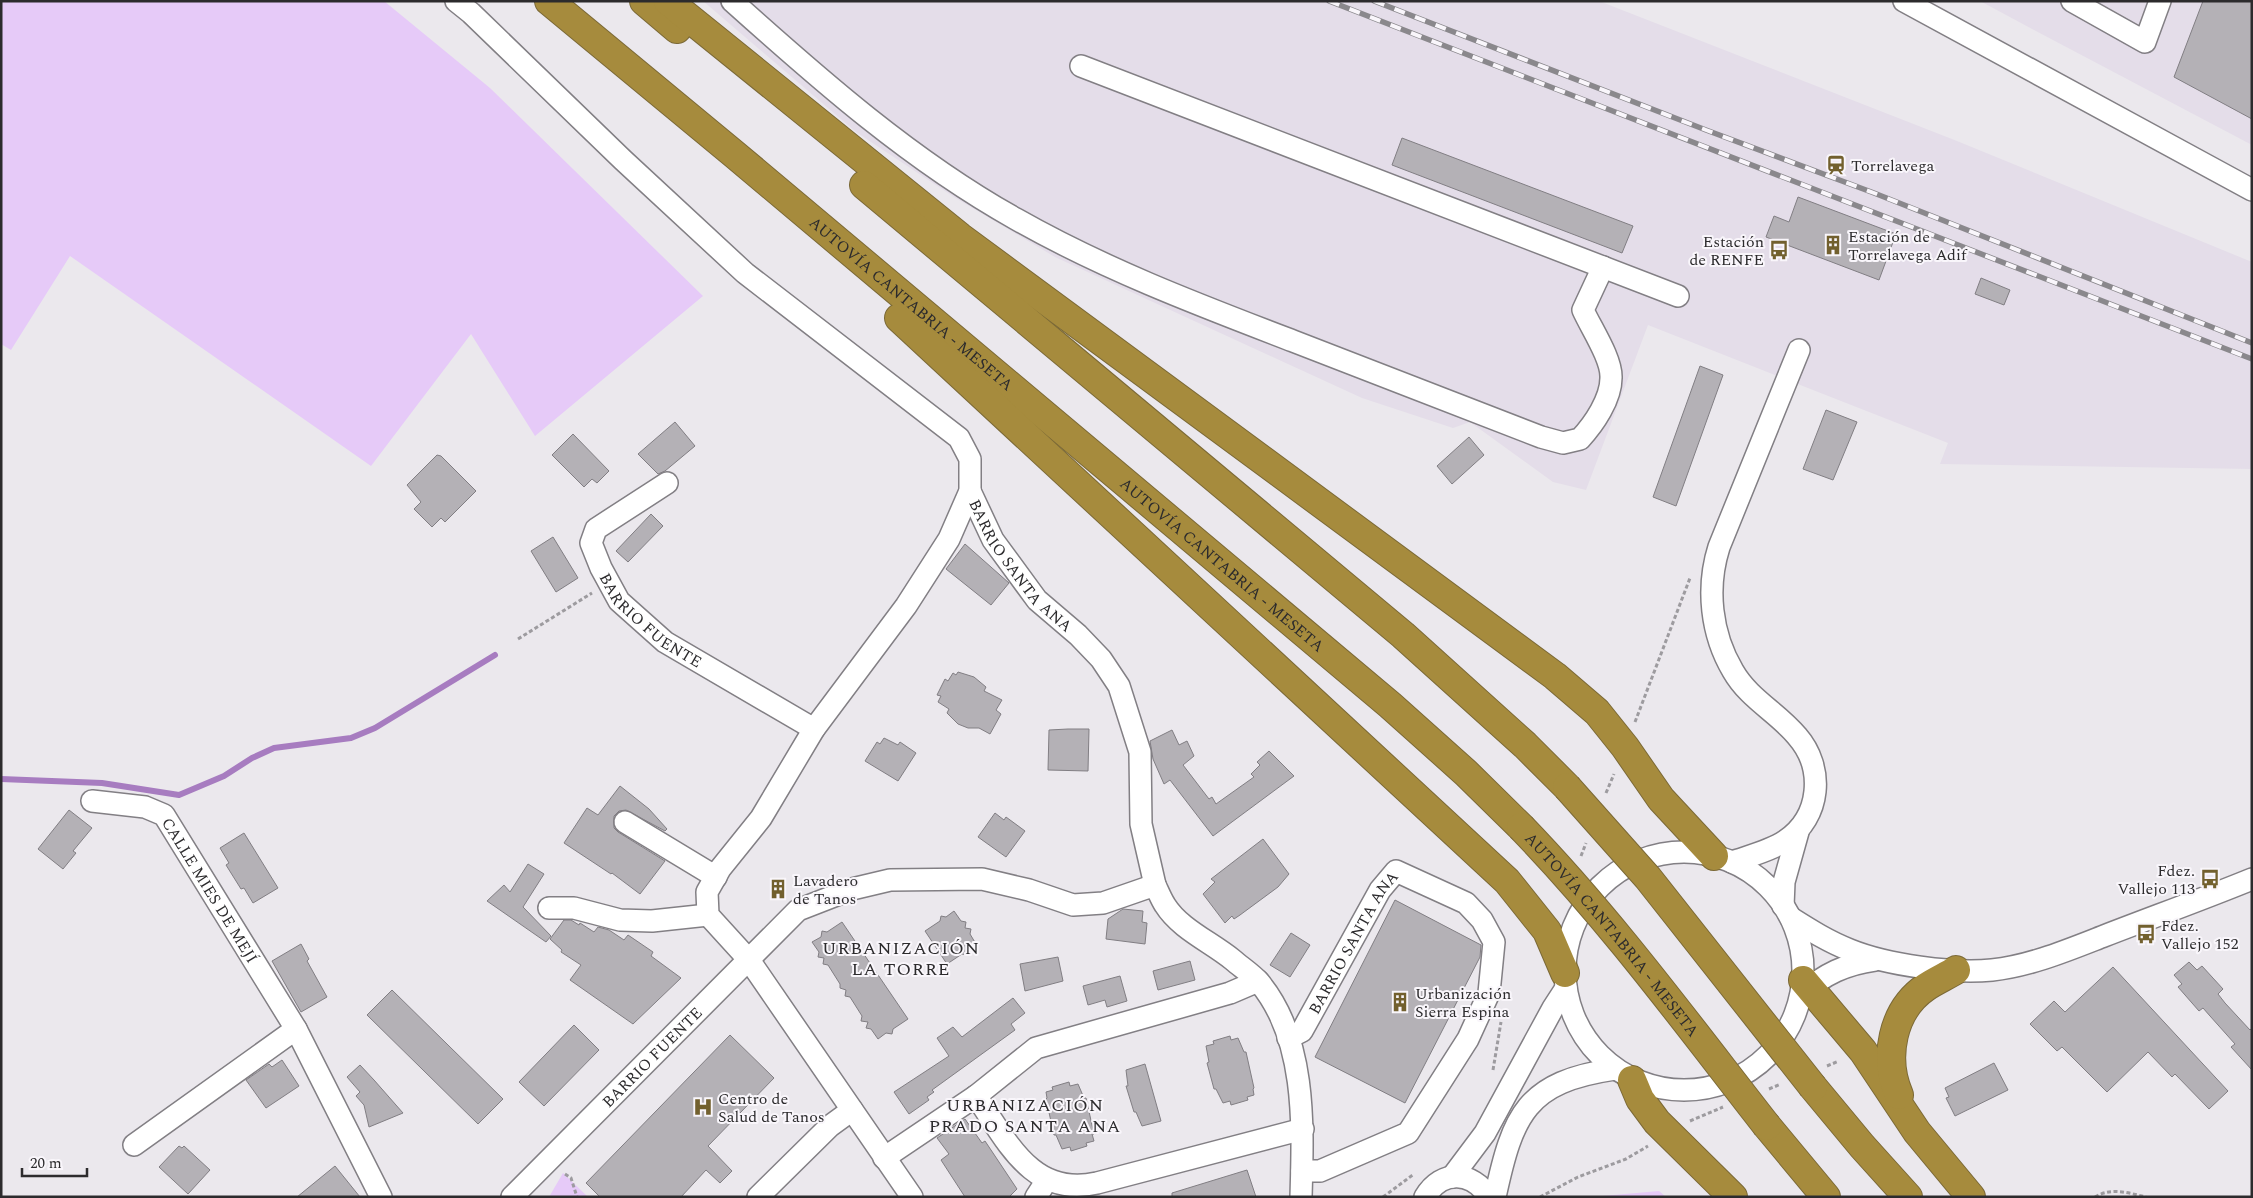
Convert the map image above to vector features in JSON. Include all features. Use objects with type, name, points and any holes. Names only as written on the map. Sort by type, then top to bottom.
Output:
[{"type":"highway","name":"AUTOVÍA CANTABRIA - MESETA","points":[[549,1],[1390,705],[1466,773],[1521,827],[1611,927],[1767,1126],[1826,1197]]},
{"type":"highway","points":[[644,1],[1352,592],[1465,689],[1567,787],[1648,878],[1809,1078],[1908,1197]]},
{"type":"highway","points":[[668,1],[960,237],[1556,676],[1596,712],[1625,747],[1661,800],[1723,859]]},
{"type":"highway","points":[[659,94],[767,203],[999,408],[1507,881],[1547,931],[1565,980]]},
{"type":"highway","points":[[1917,1132],[1903,1105],[1892,1077],[1892,1041],[1897,1023],[1913,998],[1925,988],[1956,970]]},
{"type":"highway","points":[[1805,987],[1863,1051],[1917,1132],[1971,1197]]},
{"type":"highway","points":[[1624,1074],[1646,1110],[1733,1197]]},
{"type":"street","points":[[456,1],[471,13],[623,160],[745,273],[959,438],[970,459],[970,491]]},
{"type":"street","points":[[732,1],[836,92],[883,129],[972,192],[1017,220],[1148,284],[1541,437],[1563,443],[1580,439],[1599,413],[1608,393],[1611,376],[1605,356],[1583,310],[1603,267]]},
{"type":"street","points":[[1904,1],[2252,190]]},
{"type":"street","points":[[2072,1],[2102,9],[2144,42],[2160,1]]},
{"type":"street","points":[[1081,66],[1678,296]]},
{"type":"street","points":[[1799,350],[1718,547],[1711,588],[1712,604],[1720,640],[1733,672],[1753,697],[1796,734],[1812,759],[1816,775],[1811,811],[1798,832],[1784,882],[1787,912],[1800,944],[1805,987],[1790,1028],[1777,1047],[1762,1063],[1723,1085],[1701,1090],[1664,1088],[1624,1074],[1592,1047],[1582,1033],[1569,1004],[1565,980],[1568,943],[1586,902],[1606,880],[1632,864],[1653,856],[1680,852],[1723,859],[1762,881],[1787,912],[1843,947],[1881,960],[1956,970],[1993,970],[2039,959],[2252,879]]},
{"type":"street","name":"BARRIO FUENTE","points":[[667,483],[596,529],[591,543],[619,600],[665,642],[814,729]]},
{"type":"street","name":"BARRIO SANTA ANA","points":[[716,876],[761,818],[814,729],[906,606],[949,539],[970,491]]},
{"type":"street","name":"BARRIO SANTA ANA","points":[[970,491],[993,540],[1037,600],[1078,635],[1101,660],[1119,686],[1140,752],[1141,824],[1155,885],[1166,906],[1181,923],[1221,950],[1258,981],[1280,1014],[1294,1055],[1303,1129],[1300,1197]]},
{"type":"street","name":"CALLE MIES DE MEJÍ","points":[[92,801],[145,807],[164,815],[296,1029],[381,1197]]},
{"type":"street","points":[[625,822],[716,876],[707,892],[708,915],[749,960],[912,1197]]},
{"type":"street","points":[[1723,859],[1783,842],[1798,832]]},
{"type":"street","name":"BARRIO SANTA ANA","points":[[1288,1038],[1302,1031],[1380,890],[1396,871],[1466,904],[1482,920],[1494,942],[1489,993],[1468,1040],[1408,1132],[1320,1171],[1302,1171]]},
{"type":"street","name":"BARRIO FUENTE","points":[[512,1197],[798,910],[861,886],[890,880],[982,879],[1029,890],[1073,905],[1103,903],[1155,885]]},
{"type":"street","points":[[549,908],[574,908],[620,920],[652,921],[708,915]]},
{"type":"street","points":[[1805,987],[1842,967],[1881,960]]},
{"type":"street","points":[[1452,1177],[1485,1133],[1565,980]]},
{"type":"street","points":[[884,1158],[976,1096],[1036,1048],[1230,993],[1258,981]]},
{"type":"street","points":[[134,1145],[296,1029]]},
{"type":"street","points":[[1495,1197],[1510,1138],[1518,1121],[1547,1088],[1569,1078],[1624,1074]]},
{"type":"street","points":[[976,1096],[1042,1188],[1084,1186],[1303,1129]]},
{"type":"street","points":[[758,1197],[830,1126],[852,1110]]},
{"type":"street","points":[[1425,1196],[1432,1187],[1442,1180],[1452,1177],[1470,1179],[1483,1187],[1489,1197]]},
{"type":"path","points":[[518,639],[610,583]]},
{"type":"path","points":[[1762,1092],[1809,1078],[1863,1051]]},
{"type":"path","points":[[1540,1197],[1578,1177],[1626,1159],[1688,1122],[1724,1107]]},
{"type":"path","points":[[2095,1197],[2104,1192],[2122,1192],[2146,1197]]},
{"type":"shaded area","points":[[1,1],[384,1],[490,88],[703,296],[535,436],[471,334],[371,466],[70,256],[11,350],[1,344]]},
{"type":"shaded area","points":[[703,1],[1599,1],[1957,141],[2252,262],[2252,469],[1940,464],[1948,443],[1648,325],[1586,490],[1553,482],[1470,422],[1453,428],[1362,398],[1055,257],[954,197],[856,132]]},
{"type":"shaded area","points":[[1980,1],[2252,1],[2252,145],[2034,30]]},
{"type":"shaded area","points":[[563,1173],[588,1197],[549,1197]]},
{"type":"shaded area","points":[[1659,1191],[1666,1197],[1591,1197]]},
{"type":"building","points":[[2203,1],[2252,1],[2252,119],[2174,77]]},
{"type":"building","points":[[1402,138],[1633,226],[1622,253],[1392,165]]},
{"type":"building","name":"Estación de Torrelavega Adif","points":[[1798,197],[1896,234],[1879,280],[1766,237],[1774,216],[1789,222]]},
{"type":"building","points":[[1981,278],[2010,290],[2004,305],[1975,294]]},
{"type":"building","points":[[1700,366],[1723,375],[1676,506],[1653,497]]},
{"type":"building","points":[[1826,410],[1857,422],[1833,480],[1803,469]]},
{"type":"building","points":[[675,422],[695,446],[665,471],[658,474],[638,454]]},
{"type":"building","points":[[573,434],[609,471],[597,483],[592,479],[584,487],[552,455]]},
{"type":"building","points":[[1469,437],[1484,455],[1452,484],[1437,466]]},
{"type":"building","points":[[437,455],[441,456],[476,491],[445,522],[441,518],[432,527],[414,509],[421,502],[407,485]]},
{"type":"building","points":[[651,514],[663,526],[628,562],[616,551]]},
{"type":"building","points":[[553,537],[578,578],[556,592],[531,551]]},
{"type":"building","points":[[965,544],[1009,583],[991,605],[946,569]]},
{"type":"building","points":[[958,672],[974,677],[986,687],[984,691],[1002,700],[996,710],[1001,714],[990,734],[979,728],[968,728],[958,724],[947,713],[949,709],[938,702],[941,696],[937,695],[945,679],[948,681],[953,673],[956,675]]},
{"type":"building","points":[[1089,729],[1088,771],[1048,770],[1049,730]]},
{"type":"building","points":[[1172,730],[1179,745],[1187,741],[1194,756],[1183,765],[1209,799],[1212,797],[1216,804],[1254,777],[1251,774],[1260,765],[1257,762],[1269,751],[1294,776],[1213,836],[1170,780],[1164,784],[1153,759],[1150,741]]},
{"type":"building","points":[[884,738],[898,745],[900,742],[916,753],[898,781],[865,761],[877,742],[880,744]]},
{"type":"building","points":[[620,786],[649,809],[667,829],[665,831],[626,810],[619,811],[614,816],[614,828],[618,832],[665,861],[640,894],[612,873],[564,843],[587,808],[598,815]]},
{"type":"building","points":[[69,810],[92,828],[73,851],[76,853],[63,869],[38,849]]},
{"type":"building","points":[[995,813],[1004,820],[1006,817],[1025,831],[1006,857],[978,837]]},
{"type":"building","points":[[244,833],[278,888],[253,903],[244,888],[241,889],[226,865],[229,863],[220,848]]},
{"type":"building","points":[[1263,839],[1289,874],[1278,887],[1234,919],[1232,916],[1225,923],[1203,894],[1215,882],[1211,879]]},
{"type":"building","points":[[528,864],[544,874],[523,907],[551,936],[546,942],[487,901],[504,885],[510,892]]},
{"type":"building","name":"Urbanización Sierra Espina","points":[[1395,900],[1481,945],[1480,957],[1405,1103],[1315,1057]]},
{"type":"building","points":[[1123,909],[1143,911],[1142,922],[1147,923],[1145,944],[1106,939],[1108,919]]},
{"type":"building","points":[[954,911],[961,921],[966,922],[965,928],[971,929],[970,934],[976,944],[968,949],[967,955],[962,954],[947,964],[925,931],[940,921],[941,916],[946,917]]},
{"type":"building","points":[[564,920],[571,920],[579,925],[580,923],[594,932],[598,927],[609,930],[624,940],[628,935],[653,952],[651,956],[681,978],[633,1024],[570,980],[581,965],[561,952],[562,950],[550,939]]},
{"type":"building","points":[[842,922],[908,1019],[893,1029],[892,1034],[886,1033],[878,1039],[871,1029],[866,1028],[868,1022],[861,1021],[862,1016],[850,997],[845,996],[846,990],[840,988],[840,984],[828,965],[823,964],[824,958],[818,957],[819,952],[812,942],[821,937],[822,931],[827,932]]},
{"type":"building","points":[[1291,933],[1310,945],[1290,977],[1270,965]]},
{"type":"building","points":[[301,944],[309,959],[307,961],[327,997],[301,1012],[272,961]]},
{"type":"building","points":[[1058,957],[1063,981],[1025,991],[1020,964]]},
{"type":"building","points":[[1190,961],[1195,980],[1158,990],[1153,971]]},
{"type":"building","points":[[2189,962],[2197,970],[2202,966],[2223,989],[2218,994],[2225,1003],[2250,1030],[2252,1028],[2252,1070],[2231,1047],[2235,1044],[2203,1008],[2199,1011],[2178,987],[2182,984],[2174,975]]},
{"type":"building","points":[[2113,967],[2228,1091],[2209,1109],[2175,1074],[2172,1077],[2148,1052],[2107,1092],[2062,1047],[2057,1051],[2030,1024],[2054,1001],[2065,1012]]},
{"type":"building","points":[[1120,976],[1127,1001],[1107,1007],[1105,1000],[1088,1005],[1083,986]]},
{"type":"building","points":[[392,990],[503,1099],[478,1124],[367,1015]]},
{"type":"building","points":[[1013,998],[1025,1013],[1011,1024],[1015,1030],[932,1090],[934,1092],[927,1097],[929,1100],[909,1114],[894,1092],[949,1056],[937,1038],[953,1027],[962,1037]]},
{"type":"building","points":[[574,1025],[599,1050],[544,1106],[519,1082]]},
{"type":"building","name":"Centro de Salud de Tanos","points":[[730,1035],[774,1078],[708,1146],[732,1171],[720,1183],[706,1170],[681,1197],[600,1197],[586,1183]]},
{"type":"building","points":[[1230,1036],[1231,1040],[1238,1038],[1244,1052],[1246,1052],[1254,1088],[1254,1095],[1247,1097],[1248,1100],[1231,1105],[1230,1101],[1223,1103],[1216,1089],[1214,1089],[1207,1063],[1209,1062],[1206,1046],[1214,1044],[1213,1041]]},
{"type":"building","points":[[282,1060],[299,1086],[266,1108],[246,1080],[269,1064],[272,1067]]},
{"type":"building","points":[[1994,1063],[2008,1090],[1955,1116],[1946,1098],[1949,1097],[1945,1088]]},
{"type":"building","points":[[1145,1064],[1161,1121],[1142,1126],[1136,1112],[1134,1112],[1126,1086],[1128,1086],[1126,1070]]},
{"type":"building","points":[[360,1065],[403,1113],[369,1127],[364,1105],[356,1096],[360,1092],[347,1077]]},
{"type":"building","points":[[1069,1082],[1070,1086],[1078,1084],[1084,1098],[1086,1098],[1094,1134],[1092,1134],[1094,1141],[1086,1143],[1087,1146],[1071,1151],[1070,1147],[1062,1149],[1056,1135],[1054,1135],[1046,1099],[1046,1092],[1053,1090],[1052,1087]]},
{"type":"building","points":[[965,1119],[982,1143],[985,1141],[1017,1189],[1009,1197],[965,1197],[941,1160],[949,1154],[937,1138]]},
{"type":"building","points":[[179,1146],[182,1148],[184,1146],[210,1170],[188,1194],[159,1167]]},
{"type":"building","points":[[335,1166],[360,1197],[297,1197]]},
{"type":"building","points":[[1247,1170],[1256,1197],[1172,1197],[1172,1193]]},
{"type":"waterway","points":[[1,779],[102,783],[179,795],[224,776],[252,758],[274,748],[351,738],[375,728],[495,655]]},
{"type":"railway","points":[[1329,1],[2252,359]]},
{"type":"railway","points":[[1374,1],[1874,193],[2252,343]]},
{"type":"place","name":"Torrelavega","points":[[1836,165]]},
{"type":"place","name":"Estación de Torrelavega Adif","points":[[1833,245]]},
{"type":"place","name":"Estación de RENFE","points":[[1779,250]]},
{"type":"place","name":"Fdez. Vallejo 113","points":[[2210,879]]},
{"type":"place","name":"Lavadero de Tanos","points":[[778,889]]},
{"type":"place","name":"Fdez. Vallejo 152","points":[[2146,934]]},
{"type":"place","name":"Urbanización Sierra Espina","points":[[1400,1002]]},
{"type":"place","name":"Centro de Salud de Tanos","points":[[703,1107]]},
{"type":"district","name":"URBANIZACIÓN LA TORRE","points":[[901,958]]},
{"type":"district","name":"URBANIZACIÓN PRADO SANTA ANA","points":[[1025,1115]]}]
